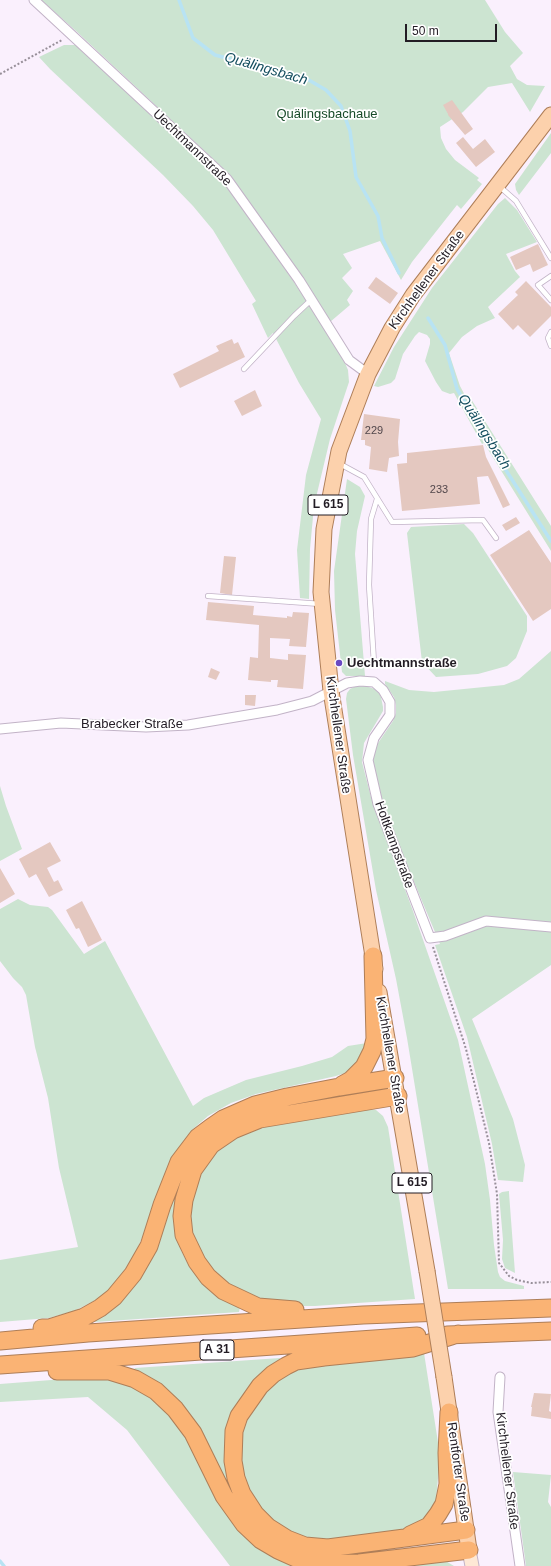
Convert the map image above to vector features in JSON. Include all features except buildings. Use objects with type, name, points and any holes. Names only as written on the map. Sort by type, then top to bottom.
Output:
[{"type":"highway","points":[[339,1086],[351,1080],[364,1067],[372,1051],[375,1039],[376,1024],[373,956]]},
{"type":"highway","points":[[0,1331],[49,1328],[66,1323],[84,1317],[100,1308],[114,1297],[133,1274],[149,1246],[179,1162],[198,1137],[223,1119],[255,1105],[287,1097],[339,1086],[394,1078]]},
{"type":"highway","points":[[363,1315],[334,1308],[294,1310],[258,1307],[224,1291],[208,1277],[197,1262],[184,1235],[182,1216],[183,1208],[193,1170],[211,1145],[233,1130],[260,1119],[398,1096]]},
{"type":"highway","name":"A 31","points":[[0,1341],[363,1315],[551,1308]]},
{"type":"highway","name":"A 31","points":[[0,1365],[458,1334],[551,1331]]},
{"type":"highway","points":[[458,1334],[413,1348],[296,1361],[273,1374],[260,1386],[239,1416],[234,1431],[233,1461],[236,1478],[242,1494],[255,1514],[286,1539],[305,1546],[328,1548],[466,1530]]},
{"type":"highway","points":[[24,1363],[38,1373],[109,1371],[135,1379],[156,1392],[175,1409],[193,1433],[224,1496],[244,1524],[261,1540],[298,1559],[323,1564],[471,1558]]},
{"type":"highway","points":[[389,1541],[411,1535],[429,1526],[444,1504],[448,1484],[447,1453],[449,1412]]},
{"type":"main road","name":"Kirchhellener Straße","points":[[444,1377],[398,1096],[373,956],[331,691],[321,592],[324,529],[339,451],[368,374],[392,328],[413,295],[551,115]]},
{"type":"main road","name":"Rentforter Straße","points":[[444,1377],[471,1558]]},
{"type":"street","name":"Uechtmannstraße","points":[[34,0],[227,179],[299,280],[349,360],[368,374]]},
{"type":"street","name":"Holtkampstraße","points":[[331,691],[347,684],[360,681],[374,682],[383,690],[390,702],[390,715],[374,738],[368,760],[378,804],[430,938]]},
{"type":"street","name":"Brabecker Straße","points":[[0,729],[61,723],[146,727],[188,725],[277,710],[312,701],[331,691]]},
{"type":"street","points":[[430,938],[445,936],[486,921],[551,927]]},
{"type":"street","name":"Kirchhellener Straße","points":[[500,1377],[498,1412],[520,1566]]},
{"type":"lane","points":[[498,184],[516,201],[551,258]]},
{"type":"lane","points":[[551,276],[538,284],[551,300]]},
{"type":"lane","points":[[244,369],[294,316],[312,300]]},
{"type":"lane","points":[[551,332],[548,338],[551,346]]},
{"type":"lane","points":[[337,462],[364,477],[392,522],[483,520],[496,538]]},
{"type":"lane","points":[[374,663],[369,585],[372,518],[378,499]]},
{"type":"lane","points":[[208,596],[322,605]]},
{"type":"path","points":[[0,74],[72,34]]},
{"type":"path","points":[[430,938],[441,967],[466,1049],[489,1143],[497,1194],[499,1262],[509,1276],[517,1280],[531,1283],[551,1282]]},
{"type":"green space","name":"Quälingsbachaue","points":[[41,0],[485,0],[505,32],[523,53],[510,66],[517,79],[527,85],[545,86],[530,112],[512,83],[488,87],[463,112],[440,127],[441,138],[446,149],[455,160],[479,178],[477,180],[482,184],[461,209],[457,205],[412,262],[401,280],[380,241],[343,254],[352,268],[342,278],[353,291],[347,300],[350,305],[330,322],[231,176]]},
{"type":"green space","points":[[64,45],[76,45],[224,182],[294,282],[342,356],[348,370],[349,382],[330,439],[314,506],[310,549],[309,599],[300,598],[297,550],[306,475],[321,419],[299,383],[273,333],[268,338],[252,304],[256,301],[213,230],[193,206],[163,175],[39,57]]},
{"type":"green space","points":[[551,133],[551,153],[519,195],[515,184]]},
{"type":"green space","points":[[505,198],[517,210],[537,242],[506,254],[520,277],[488,307],[495,318],[477,326],[462,337],[449,353],[460,386],[468,401],[471,399],[551,526],[551,551],[484,443],[482,444],[454,393],[450,394],[442,391],[436,382],[425,361],[430,344],[430,339],[427,335],[419,332],[415,336],[403,354],[395,379],[391,383],[378,387],[374,386],[394,347],[432,288],[498,204]]},
{"type":"green space","points":[[347,479],[360,487],[365,496],[357,531],[355,554],[365,676],[346,676],[342,672],[335,610],[334,571]]},
{"type":"green space","points":[[464,524],[473,533],[527,616],[527,631],[516,658],[507,666],[478,674],[436,677],[422,662],[407,533],[411,527]]},
{"type":"green space","points":[[551,651],[551,965],[472,1019],[513,1119],[525,1165],[523,1182],[498,1180],[492,1144],[467,1037],[435,945],[440,944],[383,808],[373,768],[373,755],[376,746],[393,721],[396,713],[394,697],[385,684],[385,681],[409,690],[434,692],[504,685],[519,679]]},
{"type":"green space","points":[[356,686],[372,688],[378,691],[381,697],[383,711],[364,743],[362,762],[371,797],[458,1040],[485,1164],[498,1272],[500,1277],[505,1281],[524,1286],[524,1289],[448,1289],[407,1038],[396,979],[376,890],[353,755],[346,699],[347,693],[350,689]]},
{"type":"green space","points":[[0,786],[22,849],[0,861]]},
{"type":"green space","points":[[18,899],[30,905],[48,907],[52,910],[84,954],[105,941],[193,1106],[204,1098],[246,1080],[332,1057],[348,1046],[367,1043],[359,1062],[348,1072],[256,1094],[231,1103],[208,1116],[193,1129],[174,1155],[155,1199],[147,1226],[133,1259],[123,1274],[108,1291],[94,1301],[74,1311],[49,1318],[0,1322],[0,1260],[78,1247],[59,1168],[48,1098],[35,1047],[26,995],[22,987],[0,961],[0,909]]},
{"type":"green space","points":[[362,1108],[376,1110],[383,1116],[388,1127],[415,1299],[315,1306],[288,1306],[268,1304],[222,1285],[191,1238],[188,1219],[191,1188],[221,1144],[257,1125]]},
{"type":"green space","points":[[183,1175],[177,1193],[175,1214],[176,1233],[181,1250],[190,1268],[211,1292],[240,1307],[239,1312],[95,1322],[94,1318],[103,1314]]},
{"type":"green space","points":[[509,1191],[515,1273],[505,1268],[502,1259],[503,1240],[499,1194]]},
{"type":"green space","points":[[424,1353],[440,1455],[436,1501],[430,1514],[418,1524],[403,1530],[321,1542],[299,1537],[262,1513],[250,1493],[241,1471],[239,1441],[248,1413],[263,1392],[296,1368]]},
{"type":"green space","points":[[280,1358],[281,1362],[263,1372],[249,1386],[237,1404],[229,1425],[224,1447],[226,1470],[233,1497],[224,1480],[133,1371],[135,1368]]},
{"type":"green space","points":[[77,1378],[107,1379],[131,1386],[152,1397],[170,1414],[264,1552],[284,1562],[298,1566],[230,1566],[127,1430],[88,1397],[0,1402],[0,1384]]},
{"type":"green space","points":[[513,1472],[551,1475],[548,1502],[551,1507],[551,1566],[526,1566]]},
{"type":"green space","points":[[444,1560],[454,1566],[400,1566]]},
{"type":"waterway","name":"Quälingsbach","points":[[179,0],[193,38],[215,55],[307,79],[326,90],[341,106],[350,131],[356,177],[378,216],[382,238],[399,273]]},
{"type":"waterway","name":"Quälingsbach","points":[[428,318],[445,345],[457,389],[490,445],[551,541]]},
{"type":"waterway","points":[[0,1561],[4,1566]]},
{"type":"place","name":"Uechtmannstraße","points":[[339,663]]}]
